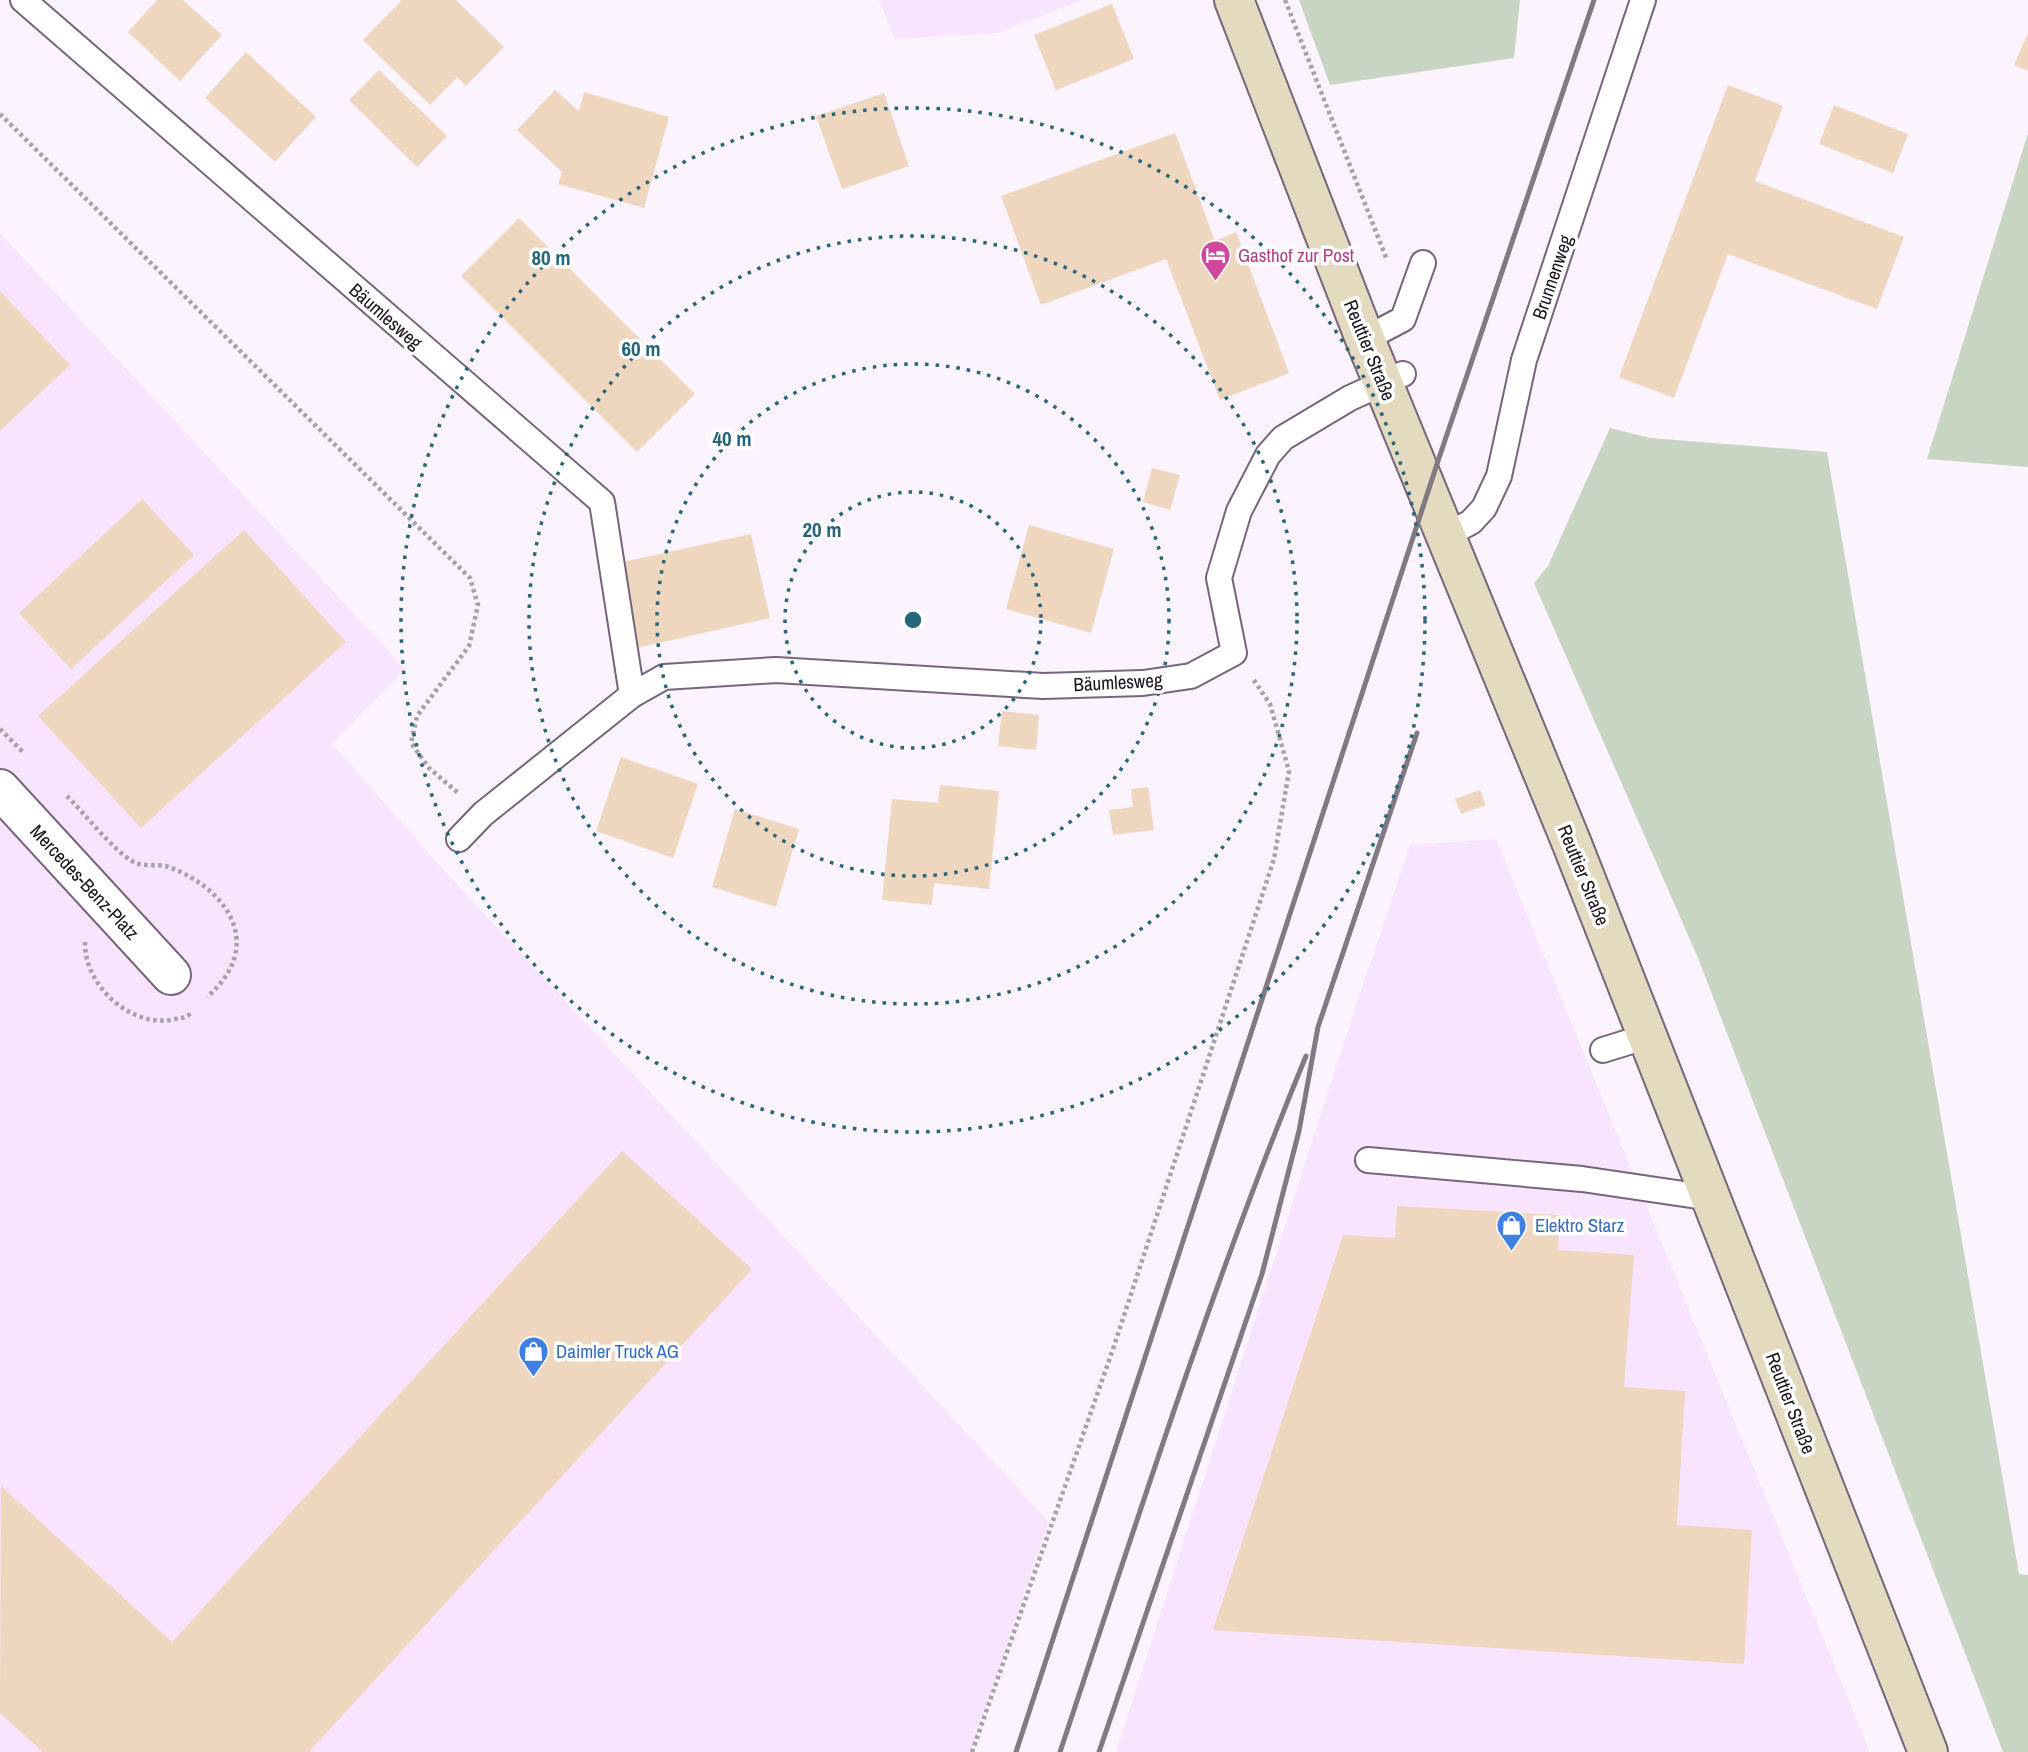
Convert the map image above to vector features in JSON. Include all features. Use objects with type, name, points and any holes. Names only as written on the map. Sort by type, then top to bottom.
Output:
[{"type":"main road","name":"Reuttier Straße","points":[[1234,0],[1365,338],[1394,378],[1445,536],[1648,1036],[1928,1752]]},
{"type":"street","name":"Mercedes-Benz-Platz","points":[[0,789],[171,975]]},
{"type":"lane","name":"Bäumlesweg","points":[[23,0],[602,502],[632,695]]},
{"type":"lane","name":"Brunnenweg","points":[[1445,536],[1471,522],[1484,508],[1499,476],[1524,360],[1643,0]]},
{"type":"lane","points":[[1365,338],[1403,319],[1423,263]]},
{"type":"lane","points":[[1234,653],[1219,578],[1239,511],[1268,455],[1283,438],[1350,398],[1394,378]]},
{"type":"lane","name":"Bäumlesweg","points":[[459,839],[483,814],[632,695],[664,677],[776,670],[1042,685],[1143,683],[1191,676],[1234,653]]},
{"type":"lane","points":[[1603,1050],[1648,1036]]},
{"type":"lane","points":[[1368,1160],[1582,1179],[1711,1198]]},
{"type":"path","points":[[0,114],[470,578],[478,605],[469,646],[416,716],[411,743],[429,768],[483,814]]},
{"type":"path","points":[[972,1752],[1113,1349],[1274,859],[1289,771],[1270,704],[1234,653]]},
{"type":"shaded area","points":[[879,0],[1082,0],[998,33],[895,39]]},
{"type":"shaded area","points":[[0,233],[405,669],[332,744],[439,865],[1049,1522],[970,1752],[0,1752]]},
{"type":"shaded area","points":[[1496,839],[1870,1752],[1116,1752],[1410,845]]},
{"type":"green space","points":[[1299,0],[1520,0],[1514,58],[1330,85]]},
{"type":"green space","points":[[2028,133],[2028,467],[1927,459]]},
{"type":"green space","points":[[1610,428],[1650,438],[1827,452],[2019,1574],[2028,1575],[2028,1752],[2003,1752],[1698,958],[1534,583],[1548,566]]},
{"type":"building","points":[[157,0],[183,0],[222,35],[180,81],[128,32]]},
{"type":"building","points":[[402,0],[456,0],[504,47],[466,86],[457,77],[430,105],[363,40]]},
{"type":"building","points":[[1112,4],[1134,59],[1056,90],[1034,35]]},
{"type":"building","points":[[2028,33],[2028,71],[2014,65]]},
{"type":"building","points":[[246,52],[316,117],[275,162],[205,98]]},
{"type":"building","points":[[379,70],[447,136],[417,167],[349,100]]},
{"type":"building","points":[[1728,85],[1783,106],[1755,181],[1904,237],[1877,309],[1728,254],[1674,398],[1619,377]]},
{"type":"building","points":[[555,90],[579,111],[584,92],[669,117],[644,208],[558,184],[562,172],[517,130]]},
{"type":"building","points":[[884,93],[909,166],[842,189],[816,116]]},
{"type":"building","points":[[1834,105],[1908,134],[1893,173],[1819,144]]},
{"type":"building","name":"Gasthof zur Post","points":[[1175,133],[1215,241],[1236,232],[1289,373],[1220,400],[1166,259],[1041,305],[1001,196]]},
{"type":"building","points":[[519,218],[695,394],[637,452],[461,276]]},
{"type":"building","points":[[0,291],[70,365],[0,431]]},
{"type":"building","points":[[1152,468],[1180,475],[1170,510],[1143,502]]},
{"type":"building","points":[[142,499],[194,555],[71,669],[19,613]]},
{"type":"building","points":[[1029,525],[1114,549],[1091,633],[1006,609]]},
{"type":"building","points":[[244,530],[346,642],[141,828],[38,716]]},
{"type":"building","points":[[751,534],[770,618],[637,648],[618,563]]},
{"type":"building","points":[[1002,711],[1039,715],[1036,750],[998,746]]},
{"type":"building","points":[[621,757],[698,784],[673,858],[596,831]]},
{"type":"building","points":[[940,785],[999,791],[989,889],[934,883],[932,905],[882,900],[892,799],[938,803]]},
{"type":"building","points":[[1148,787],[1154,830],[1113,835],[1109,810],[1133,807],[1131,789]]},
{"type":"building","points":[[1480,790],[1486,805],[1461,814],[1455,799]]},
{"type":"building","points":[[735,809],[799,829],[776,907],[712,887]]},
{"type":"building","name":"Daimler Truck AG","points":[[622,1151],[752,1269],[309,1752],[43,1752],[0,1713],[1,1486],[172,1642]]},
{"type":"building","points":[[1397,1206],[1560,1215],[1558,1250],[1634,1255],[1624,1387],[1685,1391],[1677,1525],[1752,1530],[1744,1664],[1213,1630],[1343,1235],[1395,1238]]},
{"type":"railway","points":[[1016,1752],[1439,458],[1594,0]]},
{"type":"railway","points":[[1099,1752],[1262,1274],[1299,1131],[1318,1027],[1417,733]]},
{"type":"railway","points":[[1060,1752],[1207,1315],[1306,1056]]},
{"type":"place","name":"Gasthof zur Post","points":[[1215,282]]},
{"type":"place","name":"Elektro Starz","points":[[1512,1252]]},
{"type":"place","name":"Daimler Truck AG","points":[[533,1378]]}]
